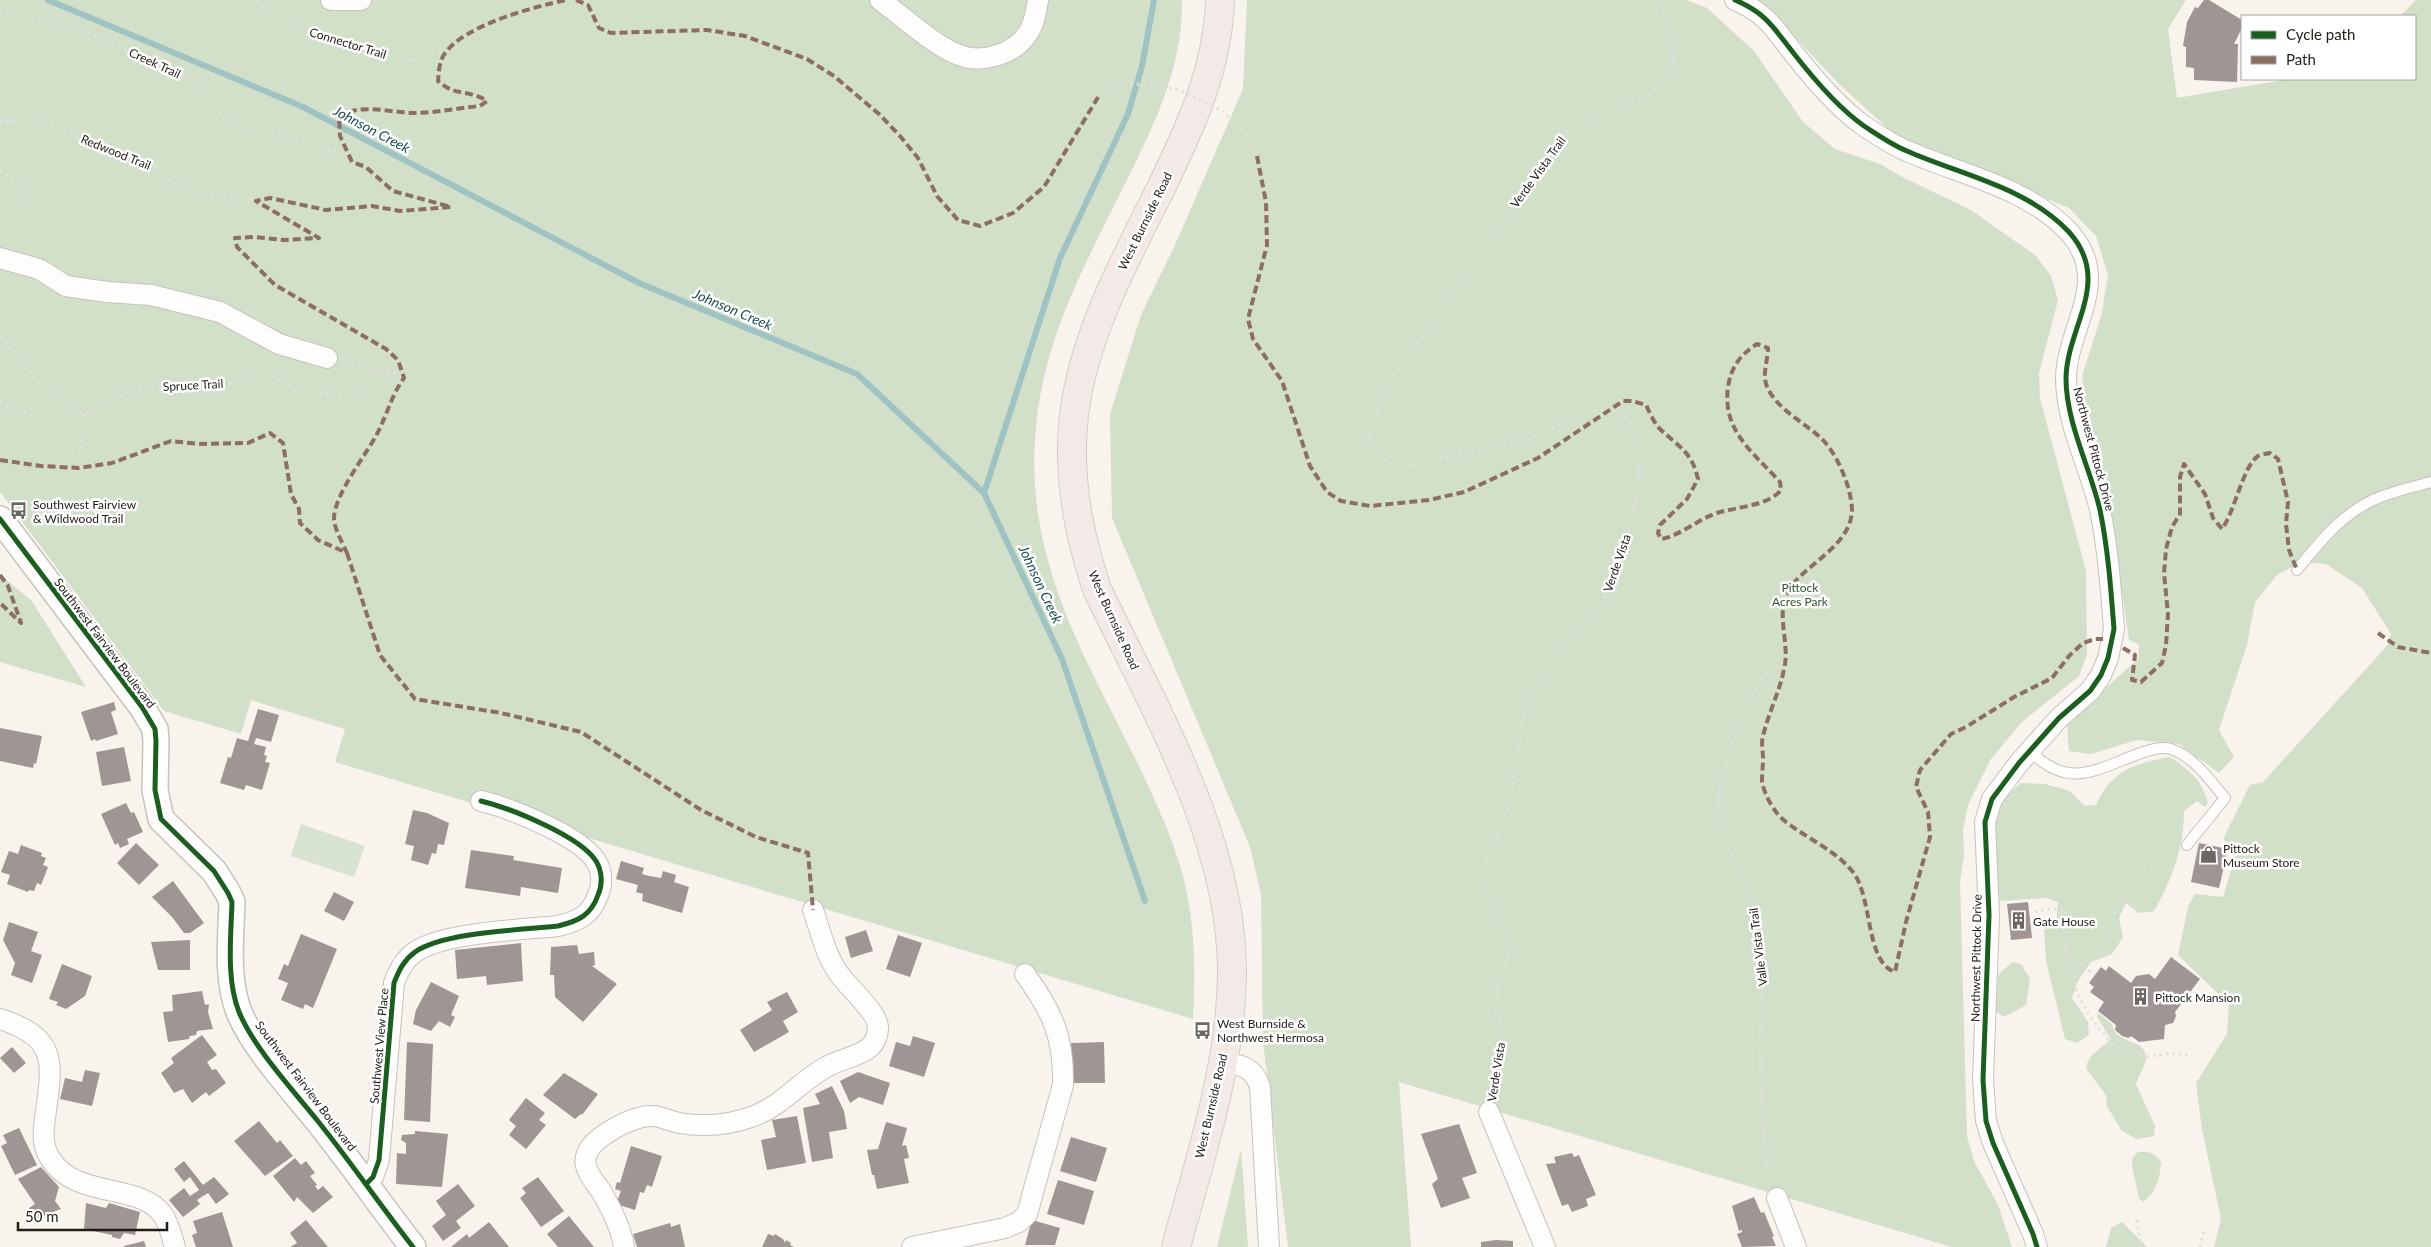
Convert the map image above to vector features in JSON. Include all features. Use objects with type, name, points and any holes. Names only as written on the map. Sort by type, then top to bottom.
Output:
[{"type":"main road","name":"West Burnside Road","points":[[1176,1247],[1207,1130],[1222,1061],[1232,974],[1229,940],[1218,873],[1209,837],[1183,770],[1097,589],[1076,513],[1072,442],[1074,414],[1079,389],[1096,327],[1134,241],[1191,125],[1201,100],[1216,47],[1220,0]]},
{"type":"street","points":[[331,0],[361,0]]},
{"type":"street","points":[[880,0],[940,44],[958,55],[969,58],[993,56],[1017,46],[1028,33],[1038,0]]},
{"type":"street","name":"Northwest Pittock Drive","points":[[1735,0],[1749,6],[1769,20],[1795,55],[1826,90],[1864,126],[1906,151],[1971,175],[2021,197],[2056,220],[2078,243],[2083,254],[2088,278],[2087,296],[2069,358],[2066,386],[2075,426],[2100,511],[2114,630],[2108,658],[2101,675],[2090,691],[2059,718],[2029,750],[1992,800],[1985,822],[1989,938],[1983,1080],[1986,1121],[1993,1143],[2037,1247]]},
{"type":"street","points":[[0,258],[39,269],[66,286],[107,292],[151,295],[220,312],[279,344],[327,358]]},
{"type":"street","name":"Southwest Fairview Boulevard","points":[[0,519],[148,716],[156,735],[155,790],[161,819],[214,871],[232,902],[232,979],[239,1012],[250,1032],[367,1183],[412,1247]]},
{"type":"street","name":"Southwest View Place","points":[[367,1183],[373,1177],[379,1160],[394,983],[407,959],[429,944],[448,938],[558,926],[576,922],[594,906],[600,891],[602,879],[599,867],[595,859],[586,851],[561,833],[500,806],[481,801]]},
{"type":"street","points":[[624,1247],[613,1214],[586,1167],[586,1154],[593,1145],[613,1129],[647,1116],[688,1124],[704,1125],[721,1124],[753,1116],[782,1102],[806,1078],[830,1065],[870,1049],[876,1040],[879,1025],[871,1012],[841,977],[827,951],[813,910]]},
{"type":"street","points":[[912,1247],[1006,1228],[1019,1222],[1027,1214],[1063,1085],[1063,1064],[1061,1041],[1045,1002],[1025,974]]},
{"type":"street","points":[[0,1018],[31,1032],[47,1053],[51,1070],[44,1139],[49,1157],[55,1165],[71,1179],[136,1198],[156,1207],[167,1223],[175,1247]]},
{"type":"street","points":[[1222,1061],[1250,1069],[1254,1073],[1260,1087],[1269,1247]]},
{"type":"street","points":[[1489,1112],[1545,1247]]},
{"type":"street","points":[[1777,1198],[1796,1247]]},
{"type":"lane","points":[[2297,570],[2319,542],[2348,515],[2381,496],[2431,482]]},
{"type":"lane","points":[[2029,750],[2043,764],[2065,774],[2077,775],[2147,751],[2169,748],[2179,752],[2203,772],[2225,798],[2188,845]]},
{"type":"path","points":[[1100,94],[1126,83],[1176,89],[1222,111],[1250,140],[1257,156]]},
{"type":"path","points":[[0,171],[21,183],[28,191],[28,201],[0,201]]},
{"type":"path","points":[[0,337],[52,395],[67,408],[84,414],[79,468]]},
{"type":"path","points":[[327,358],[391,372],[404,378]]},
{"type":"path","points":[[0,402],[7,407],[40,419],[53,420],[67,408]]},
{"type":"path","points":[[2153,870],[2123,895],[2117,904],[2106,943],[2081,965],[2074,975],[2075,986],[2083,1007],[2099,1026],[2105,1038],[2122,1052],[2138,1057],[2156,1057],[2165,1052],[2192,1057]]},
{"type":"path","points":[[2035,912],[2047,909],[2066,910],[2068,966],[2081,965],[2094,975]]},
{"type":"path","points":[[2137,1220],[2140,1247]]},
{"type":"path","points":[[2200,1247],[2204,1231]]},
{"type":"green space","points":[[0,0],[1182,0],[1178,49],[1165,95],[1146,140],[1072,293],[1047,365],[1039,403],[1035,443],[1035,486],[1042,536],[1055,583],[1072,629],[1158,807],[1182,873],[1191,914],[1193,935],[1193,1019],[335,762],[345,729],[251,700],[241,734],[164,711],[0,492]]},
{"type":"green space","name":"Pittock Acres Park","points":[[1247,0],[1687,0],[1707,8],[1754,51],[1803,122],[1835,149],[1880,164],[1902,177],[1971,210],[2036,256],[2051,276],[2058,300],[2039,373],[2040,398],[2086,571],[2087,654],[2079,676],[2022,722],[1991,759],[1968,805],[1963,830],[1964,856],[1960,882],[1967,1136],[1974,1161],[1998,1205],[2012,1247],[1952,1247],[1399,1082],[1411,1247],[1288,1247],[1263,1041],[1261,894],[1250,847],[1112,518],[1110,414],[1141,315],[1175,245],[1243,89]]},
{"type":"green space","points":[[1754,0],[2186,0],[2168,29],[2177,98],[2283,80],[2416,80],[2416,15],[2401,15],[2416,0],[2431,0],[2431,1247],[2214,1247],[2221,1219],[2202,1129],[2196,1083],[2227,1034],[2229,1004],[2178,955],[2188,907],[2195,894],[2223,897],[2237,850],[2223,839],[2250,785],[2263,782],[2389,643],[2391,634],[2362,588],[2326,564],[2302,562],[2277,575],[2255,602],[2247,645],[2219,730],[2234,757],[2219,773],[2179,744],[2137,740],[2091,754],[2069,751],[2067,723],[2138,659],[2139,645],[2129,640],[2108,497],[2087,413],[2082,376],[2102,313],[2108,275],[2096,236],[2069,208],[1895,135],[1838,83],[1774,15]]},
{"type":"green space","points":[[0,575],[31,600],[86,687],[0,662]]},
{"type":"green space","points":[[2170,757],[2194,776],[2202,788],[2208,803],[2205,807],[2197,801],[2184,811],[2182,837],[2176,863],[2154,911],[2139,913],[2126,903],[2119,918],[2123,937],[2112,954],[2091,962],[2078,981],[2072,998],[2088,1022],[2089,1035],[2077,1043],[2065,1039],[2046,961],[2044,928],[2056,925],[2058,902],[2046,898],[2001,901],[1996,891],[1993,818],[2003,799],[2021,783],[2045,784],[2070,791],[2085,806],[2096,805],[2102,793],[2117,776],[2135,766]]},
{"type":"green space","points":[[301,824],[365,846],[354,877],[291,856]]},
{"type":"green space","points":[[2012,962],[2021,964],[2030,979],[2026,1005],[2004,1017],[1993,1009],[1999,974]]},
{"type":"green space","points":[[2098,1013],[2112,1024],[2119,1036],[2136,1044],[2145,1051],[2146,1061],[2136,1084],[2155,1126],[2154,1136],[2137,1139],[2121,1130],[2107,1106],[2106,1095],[2087,1070],[2088,1061],[2091,1056],[2111,1039],[2097,1017]]},
{"type":"green space","points":[[1241,1149],[1248,1247],[1217,1247]]},
{"type":"green space","points":[[2138,1152],[2152,1153],[2161,1163],[2156,1185],[2143,1202],[2139,1198],[2132,1166],[2133,1157]]},
{"type":"green space","points":[[2122,1222],[2147,1247],[2106,1247],[2111,1228]]},
{"type":"building","points":[[2204,0],[2209,0],[2241,19],[2241,30],[2234,44],[2238,44],[2237,82],[2194,80],[2194,68],[2186,67],[2186,47],[2183,46],[2187,22],[2195,7],[2198,8]]},
{"type":"building","points":[[114,702],[116,710],[111,712],[118,734],[91,741],[81,712]]},
{"type":"building","points":[[258,709],[279,715],[271,742],[256,738],[254,744],[266,747],[264,755],[267,756],[265,762],[270,763],[262,790],[246,785],[244,790],[220,783],[228,757],[231,758],[237,738],[248,741]]},
{"type":"building","points":[[0,728],[42,736],[36,764],[34,763],[33,768],[0,761]]},
{"type":"building","points":[[124,747],[131,781],[102,786],[96,752]]},
{"type":"building","points":[[126,803],[131,813],[134,812],[143,832],[127,839],[129,844],[120,848],[118,843],[115,845],[101,814]]},
{"type":"building","points":[[413,810],[427,813],[449,823],[444,845],[438,844],[436,854],[432,853],[428,865],[411,860],[414,846],[405,844]]},
{"type":"building","points":[[136,843],[159,865],[139,885],[117,863]]},
{"type":"building","points":[[2199,843],[2228,849],[2219,888],[2191,882]]},
{"type":"building","points":[[21,845],[42,853],[41,856],[46,858],[43,865],[48,867],[41,885],[37,883],[34,891],[29,890],[28,892],[7,884],[10,875],[1,872],[9,851],[18,854]]},
{"type":"building","points":[[471,850],[514,856],[513,860],[562,868],[558,893],[521,887],[520,896],[465,888]]},
{"type":"building","points":[[621,861],[644,868],[642,874],[649,876],[661,878],[663,871],[676,875],[674,882],[689,887],[682,913],[642,901],[643,894],[636,892],[638,885],[616,879]]},
{"type":"building","points":[[173,881],[204,923],[190,933],[184,933],[172,917],[152,897]]},
{"type":"building","points":[[334,892],[354,902],[344,921],[324,911]]},
{"type":"building","name":"Gate House","points":[[2028,902],[2032,938],[2011,940],[2007,904]]},
{"type":"building","points":[[9,922],[38,932],[31,951],[42,955],[32,983],[11,975],[15,963],[3,940]]},
{"type":"building","points":[[866,930],[873,951],[851,958],[845,937]]},
{"type":"building","points":[[301,934],[337,949],[313,1008],[305,1004],[303,1009],[281,1000],[288,983],[278,979],[284,964],[288,966]]},
{"type":"building","points":[[898,935],[922,943],[910,977],[886,969]]},
{"type":"building","points":[[190,940],[190,970],[158,970],[151,942]]},
{"type":"building","points":[[521,943],[523,981],[487,985],[486,976],[457,979],[455,950]]},
{"type":"building","points":[[577,945],[579,954],[594,952],[595,965],[592,966],[617,984],[583,1022],[555,997],[554,975],[550,975],[551,947]]},
{"type":"building","name":"Pittock Mansion","points":[[2171,957],[2200,979],[2175,1012],[2176,1016],[2173,1023],[2165,1025],[2164,1039],[2139,1042],[2131,1036],[2129,1038],[2122,1036],[2115,1030],[2116,1025],[2098,1011],[2104,1002],[2090,992],[2094,987],[2089,983],[2101,967],[2106,971],[2109,966],[2131,983],[2136,976],[2149,974],[2155,979]]},
{"type":"building","points":[[62,964],[92,976],[85,996],[66,1009],[56,1005],[58,1002],[49,999]]},
{"type":"building","points":[[431,982],[459,996],[451,1015],[455,1017],[450,1027],[439,1021],[431,1031],[413,1024],[416,1010]]},
{"type":"building","points":[[202,991],[205,1005],[209,1004],[208,1012],[213,1029],[197,1031],[196,1035],[190,1036],[189,1039],[168,1042],[163,1012],[173,1011],[172,995]]},
{"type":"building","points":[[787,992],[798,1012],[783,1021],[789,1032],[754,1052],[740,1030],[772,1010],[767,1002]]},
{"type":"building","points":[[202,1035],[217,1055],[207,1062],[212,1070],[216,1069],[226,1083],[209,1096],[206,1092],[192,1103],[183,1089],[174,1093],[161,1073],[174,1063],[171,1058]]},
{"type":"building","points":[[913,1036],[935,1043],[924,1077],[889,1066],[896,1042],[910,1046]]},
{"type":"building","points":[[407,1042],[433,1044],[430,1122],[404,1120]]},
{"type":"building","points":[[1104,1042],[1105,1083],[1072,1083],[1071,1043]]},
{"type":"building","points":[[12,1047],[26,1063],[14,1073],[0,1058]]},
{"type":"building","points":[[85,1070],[100,1073],[92,1106],[60,1099],[65,1078],[82,1082]]},
{"type":"building","points":[[858,1072],[890,1083],[883,1105],[859,1097],[850,1103],[840,1081]]},
{"type":"building","points":[[564,1073],[598,1094],[582,1115],[575,1119],[543,1095]]},
{"type":"building","points":[[832,1086],[844,1111],[847,1129],[829,1132],[833,1158],[812,1162],[803,1108],[820,1104],[815,1094]]},
{"type":"building","points":[[526,1098],[545,1113],[539,1120],[546,1125],[526,1149],[509,1135],[516,1126],[509,1120]]},
{"type":"building","points":[[797,1116],[806,1163],[767,1170],[761,1140],[776,1137],[772,1120]]},
{"type":"building","points":[[259,1121],[277,1143],[280,1140],[293,1156],[265,1176],[234,1141]]},
{"type":"building","points":[[886,1122],[907,1128],[902,1146],[906,1145],[909,1158],[904,1159],[909,1183],[877,1189],[867,1150],[878,1149]]},
{"type":"building","points":[[1459,1124],[1477,1173],[1462,1178],[1470,1198],[1441,1208],[1432,1184],[1438,1179],[1421,1134]]},
{"type":"building","points":[[19,1128],[37,1165],[15,1175],[1,1146],[7,1143],[3,1135]]},
{"type":"building","points":[[415,1131],[448,1134],[442,1187],[396,1184],[397,1153],[406,1154],[406,1143],[401,1140],[402,1135],[415,1134]]},
{"type":"building","points":[[1071,1137],[1107,1148],[1096,1182],[1060,1171]]},
{"type":"building","points":[[631,1146],[662,1156],[652,1187],[647,1185],[644,1193],[640,1192],[635,1210],[616,1204],[621,1191],[615,1189],[617,1182],[620,1183]]},
{"type":"building","points":[[1572,1153],[1574,1157],[1579,1155],[1596,1195],[1586,1199],[1588,1206],[1572,1212],[1568,1204],[1562,1206],[1546,1164],[1556,1163],[1554,1157]]},
{"type":"building","points":[[295,1158],[301,1165],[306,1161],[315,1173],[310,1176],[317,1185],[315,1186],[318,1190],[323,1186],[333,1197],[313,1213],[297,1197],[294,1202],[273,1176]]},
{"type":"building","points":[[184,1161],[203,1185],[214,1177],[229,1194],[216,1204],[208,1193],[197,1200],[200,1204],[183,1217],[169,1200],[184,1188],[190,1196],[199,1190],[190,1177],[184,1182],[174,1169]]},
{"type":"building","points":[[41,1167],[59,1187],[55,1201],[61,1209],[34,1219],[29,1208],[35,1204],[18,1179]]},
{"type":"building","points":[[538,1177],[564,1211],[541,1227],[520,1198],[526,1193],[522,1188]]},
{"type":"building","points":[[1058,1180],[1094,1191],[1084,1225],[1047,1214]]},
{"type":"building","points":[[458,1184],[475,1206],[456,1221],[461,1228],[443,1241],[432,1226],[446,1215],[436,1201]]},
{"type":"building","points":[[1754,1197],[1761,1213],[1764,1212],[1776,1246],[1742,1247],[1737,1234],[1742,1232],[1742,1230],[1739,1231],[1732,1206]]},
{"type":"building","points":[[86,1203],[106,1208],[109,1203],[140,1212],[135,1235],[124,1233],[120,1239],[112,1237],[112,1235],[84,1229]]},
{"type":"building","points":[[222,1212],[233,1247],[196,1247],[192,1235],[197,1233],[193,1221]]},
{"type":"building","points":[[569,1216],[594,1247],[558,1247],[547,1234]]},
{"type":"building","points":[[306,1220],[328,1247],[290,1247],[297,1243],[290,1233]]},
{"type":"building","points":[[1032,1220],[1060,1228],[1055,1245],[1025,1245]]},
{"type":"building","points":[[489,1222],[509,1247],[451,1247],[467,1234],[469,1238]]},
{"type":"building","points":[[670,1223],[671,1227],[680,1224],[685,1247],[637,1247],[633,1234]]},
{"type":"building","points":[[768,1234],[774,1236],[775,1234],[783,1239],[785,1243],[786,1240],[794,1247],[762,1247]]},
{"type":"building","points":[[1496,1240],[1513,1241],[1513,1247],[1481,1247],[1481,1242]]},
{"type":"building","points":[[144,1241],[146,1247],[124,1247],[124,1246]]},
{"type":"waterway","name":"Johnson Creek","points":[[48,0],[303,107],[639,283],[857,374],[984,493],[1062,659],[1145,901]]},
{"type":"waterway","points":[[984,493],[1060,258],[1128,114],[1142,66],[1154,0]]},
{"type":"marked path","points":[[0,460],[41,466],[79,468],[112,463],[171,441],[199,444],[248,443],[270,433],[283,443],[291,494],[299,509],[300,523],[318,540],[347,553],[337,532],[334,520],[335,510],[344,488],[377,434],[404,378],[398,360],[386,349],[275,285],[237,247],[235,238],[254,237],[284,240],[319,238],[256,201],[270,198],[326,210],[372,206],[400,211],[451,207],[393,191],[366,167],[352,162],[340,136],[339,115],[367,109],[422,113],[480,106],[487,101],[474,95],[450,89],[438,81],[441,62],[446,52],[469,33],[501,18],[566,0]]},
{"type":"marked path","points":[[576,0],[588,5],[599,28],[611,33],[707,30],[745,36],[807,59],[834,76],[879,114],[900,136],[918,158],[937,196],[958,220],[980,226],[1013,213],[1044,187],[1100,94]]},
{"type":"marked path","points":[[1257,156],[1266,202],[1267,245],[1248,319],[1253,339],[1282,381],[1310,466],[1327,492],[1341,501],[1370,506],[1429,500],[1464,492],[1538,458],[1623,401],[1632,401],[1646,405],[1658,427],[1688,456],[1698,479],[1687,499],[1660,525],[1658,533],[1661,539],[1668,537],[1717,513],[1768,500],[1781,490],[1780,482],[1742,440],[1730,416],[1727,402],[1729,380],[1737,362],[1757,344],[1768,348],[1765,374],[1768,389],[1779,404],[1823,440],[1834,454],[1849,491],[1852,509],[1846,532],[1830,550],[1801,575],[1787,593],[1783,612],[1785,664],[1781,682],[1762,738],[1763,786],[1774,809],[1782,819],[1830,851],[1853,872],[1864,897],[1874,943],[1879,956],[1885,966],[1895,972],[1906,922],[1930,837],[1928,812],[1916,787],[1920,770],[1951,734],[1966,727],[2014,697],[2052,678],[2069,656],[2083,643],[2095,639],[2103,639]]},
{"type":"marked path","points":[[2123,648],[2135,655],[2132,680],[2141,682],[2162,663],[2166,645],[2168,614],[2164,573],[2166,549],[2172,527],[2180,514],[2180,477],[2184,464],[2205,494],[2213,518],[2222,529],[2227,521],[2243,479],[2253,461],[2259,455],[2270,453],[2278,459],[2288,502],[2286,524],[2289,550],[2297,570]]},
{"type":"marked path","points":[[347,553],[380,655],[415,699],[501,713],[581,732],[701,810],[756,837],[808,853],[813,910]]},
{"type":"marked path","points":[[0,575],[8,586],[21,623],[0,603]]},
{"type":"marked path","points":[[2378,633],[2398,647],[2431,653]]},
{"type":"cycle path","points":[[1735,0],[1746,5],[1770,23],[1827,93],[1864,126],[1901,149],[2014,193],[2034,204],[2069,232],[2082,250],[2087,268],[2088,286],[2068,359],[2067,395],[2074,428],[2100,510],[2107,555],[2114,629],[2108,658],[2101,675],[2090,691],[2059,718],[2019,763],[1992,799],[1985,822],[1989,915],[1983,1080],[1986,1121],[1993,1143],[2037,1247]]},
{"type":"cycle path","points":[[0,519],[142,707],[155,729],[155,790],[161,819],[214,871],[232,902],[230,958],[232,986],[239,1012],[246,1026],[274,1068],[329,1136],[413,1247]]},
{"type":"cycle path","points":[[367,1183],[373,1177],[379,1160],[394,983],[405,962],[415,952],[428,945],[445,940],[484,933],[558,926],[572,922],[592,908],[600,891],[600,869],[596,861],[575,842],[526,816],[481,801]]},
{"type":"place","name":"Southwest Fairview & Wildwood Trail","points":[[19,511]]},
{"type":"place","name":"Pittock Museum Store","points":[[2209,855]]},
{"type":"place","name":"Gate House","points":[[2019,921]]},
{"type":"place","name":"Pittock Mansion","points":[[2141,997]]},
{"type":"place","name":"West Burnside & Northwest Hermosa","points":[[1203,1030]]}]
